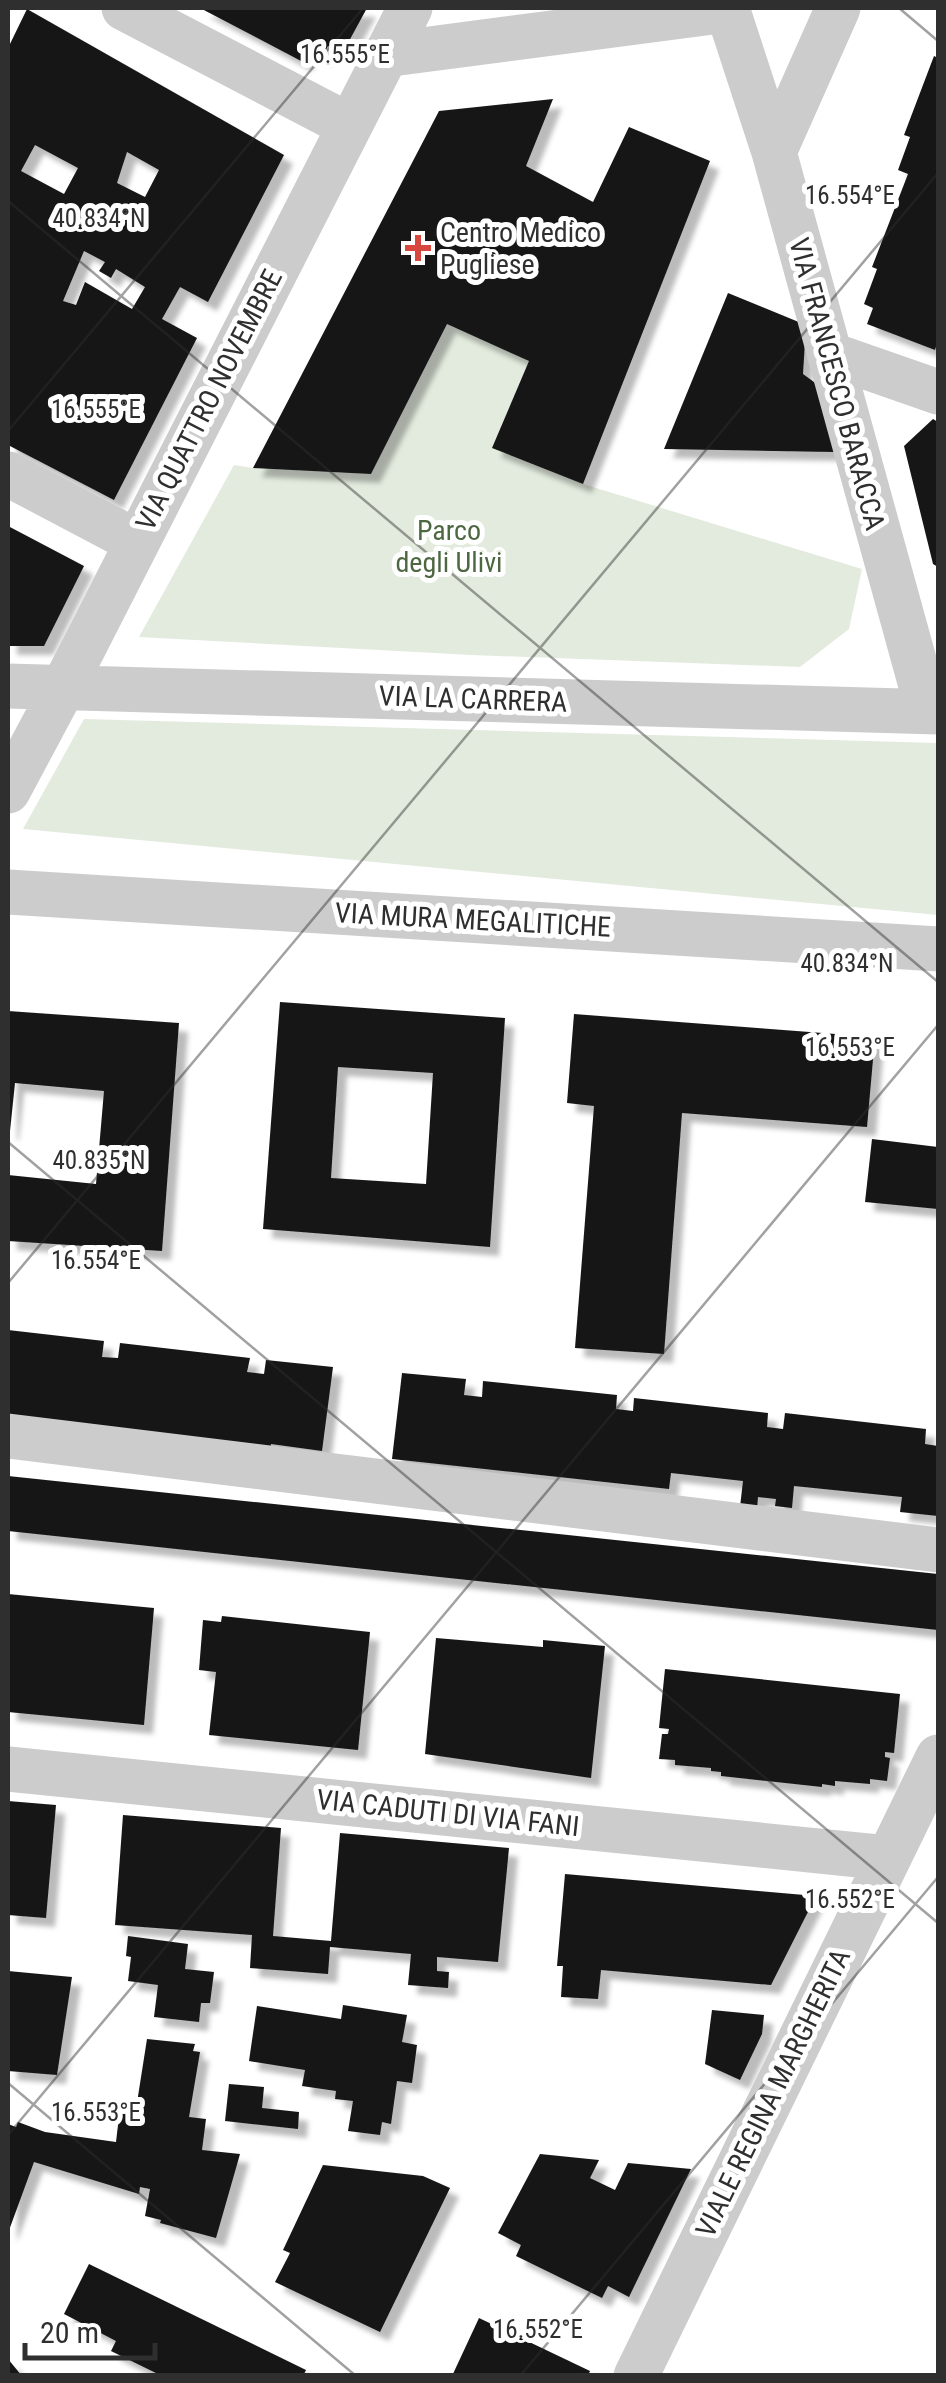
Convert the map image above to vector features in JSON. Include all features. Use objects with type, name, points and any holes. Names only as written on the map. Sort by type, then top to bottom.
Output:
[{"type":"street","points":[[124,8],[348,125]]},
{"type":"street","name":"VIA QUATTRO NOVEMBRE","points":[[8,791],[410,8]]},
{"type":"street","points":[[774,152],[838,8]]},
{"type":"street","points":[[384,56],[727,9]]},
{"type":"street","name":"VIA FRANCESCO BARACCA","points":[[727,9],[774,152],[933,711]]},
{"type":"street","points":[[829,354],[938,392]]},
{"type":"street","points":[[8,474],[137,542]]},
{"type":"street","name":"VIA LA CARRERA","points":[[8,686],[933,711]]},
{"type":"street","name":"VIA MURA MEGALITICHE","points":[[8,892],[938,950]]},
{"type":"street","points":[[8,1436],[938,1550]]},
{"type":"street","name":"VIALE REGINA MARGHERITA","points":[[636,2376],[938,1757]]},
{"type":"street","name":"VIA CADUTI DI VIA FANI","points":[[8,1770],[888,1858]]},
{"type":"green space","name":"Parco degli Ulivi","points":[[447,324],[529,361],[493,447],[583,484],[862,569],[849,629],[800,667],[139,637],[234,465],[371,474]]},
{"type":"green space","points":[[84,719],[938,743],[938,915],[23,829]]},
{"type":"building","points":[[200,8],[367,8],[342,54],[328,46],[322,57],[309,50],[303,62]]},
{"type":"building","points":[[27,9],[284,155],[208,302],[180,287],[162,319],[197,338],[114,500],[8,445],[8,48]],"holes":[[[35,145],[78,168],[64,194],[21,171]],[[127,152],[159,170],[145,197],[117,183]],[[84,251],[105,262],[99,271],[111,278],[116,269],[145,287],[132,309],[85,282],[76,305],[63,301]]]},
{"type":"building","points":[[934,56],[938,58],[935,350],[867,324],[873,308],[864,304],[877,269],[872,267],[908,174],[898,170],[910,137],[904,135]]},
{"type":"building","points":[[553,99],[526,166],[593,202],[629,127],[710,161],[583,484],[492,448],[529,361],[447,324],[371,474],[253,468],[439,111]]},
{"type":"building","points":[[728,293],[806,325],[803,374],[818,385],[835,452],[664,449]]},
{"type":"building","points":[[933,419],[938,422],[938,567],[933,564],[904,446]]},
{"type":"building","points":[[8,526],[84,566],[44,646],[8,646]]},
{"type":"building","points":[[280,1002],[505,1018],[490,1247],[263,1229]],"holes":[[[338,1067],[433,1073],[426,1184],[331,1178]]]},
{"type":"building","points":[[8,1011],[179,1023],[162,1251],[8,1241],[8,1175],[96,1184],[104,1091],[15,1083],[8,1131]]},
{"type":"building","points":[[574,1014],[875,1037],[867,1127],[682,1113],[664,1354],[575,1348],[594,1106],[567,1103]]},
{"type":"building","points":[[872,1139],[938,1147],[938,1209],[865,1202]]},
{"type":"building","points":[[8,1330],[104,1341],[102,1357],[118,1358],[120,1343],[250,1358],[247,1372],[264,1374],[266,1360],[333,1367],[322,1451],[271,1444],[270,1453],[8,1420]]},
{"type":"building","points":[[402,1373],[466,1379],[464,1395],[482,1397],[483,1381],[617,1395],[616,1409],[633,1411],[634,1398],[768,1413],[767,1427],[783,1429],[785,1413],[926,1429],[925,1444],[938,1446],[938,1516],[900,1512],[902,1497],[794,1486],[792,1508],[775,1506],[776,1499],[758,1497],[757,1509],[740,1507],[743,1481],[671,1473],[669,1489],[392,1459]]},
{"type":"building","points":[[8,1476],[938,1574],[938,1630],[8,1531]]},
{"type":"building","points":[[8,1594],[154,1608],[144,1725],[8,1712]]},
{"type":"building","points":[[222,1616],[370,1632],[358,1750],[209,1735],[216,1672],[199,1670],[203,1620],[221,1622]]},
{"type":"building","points":[[436,1638],[543,1647],[543,1640],[605,1646],[591,1778],[425,1754]]},
{"type":"building","points":[[665,1669],[900,1694],[894,1753],[885,1752],[885,1757],[890,1758],[887,1781],[835,1781],[835,1786],[822,1787],[721,1776],[721,1772],[711,1768],[675,1765],[675,1760],[659,1759],[662,1734],[668,1734],[669,1729],[659,1728]]},
{"type":"building","points":[[8,1801],[56,1805],[46,1918],[8,1915]]},
{"type":"building","points":[[123,1815],[281,1828],[273,1936],[331,1941],[340,1833],[509,1848],[498,1962],[437,1957],[437,1971],[449,1972],[448,1988],[408,1985],[411,1954],[330,1947],[328,1974],[250,1968],[252,1935],[115,1925]]},
{"type":"building","points":[[565,1874],[816,1896],[771,1985],[601,1970],[598,1999],[561,1997],[563,1966],[557,1966]]},
{"type":"building","points":[[128,1936],[188,1944],[185,1969],[214,1972],[210,2003],[201,2003],[199,2022],[154,2017],[158,1985],[128,1981]]},
{"type":"building","points":[[8,1971],[72,1977],[57,2075],[8,2071]]},
{"type":"building","points":[[343,2005],[407,2015],[402,2042],[417,2045],[412,2083],[397,2081],[391,2124],[382,2122],[380,2135],[348,2131],[353,2101],[335,2099],[336,2091],[302,2086],[305,2070],[249,2061],[257,2006],[341,2019]]},
{"type":"building","points":[[712,2010],[764,2015],[762,2034],[740,2080],[705,2064]]},
{"type":"building","points":[[147,2039],[195,2044],[193,2051],[200,2052],[189,2117],[206,2119],[202,2150],[240,2154],[216,2238],[145,2216],[150,2189],[140,2187],[139,2194],[34,2162],[8,2233],[8,2124],[16,2127],[18,2122],[45,2132],[116,2142],[120,2108],[136,2109]]},
{"type":"building","points":[[229,2084],[264,2087],[262,2108],[299,2112],[298,2129],[225,2121]]},
{"type":"building","points":[[540,2154],[599,2160],[590,2178],[615,2190],[628,2163],[691,2169],[629,2297],[608,2286],[602,2298],[516,2256],[521,2245],[498,2233]]},
{"type":"building","points":[[323,2165],[423,2176],[450,2188],[380,2332],[275,2282],[290,2253],[283,2250]]},
{"type":"building","points":[[89,2264],[306,2370],[303,2376],[162,2376],[111,2351],[116,2341],[64,2314]]},
{"type":"building","points":[[479,2318],[590,2371],[588,2376],[452,2376]]},
{"type":"building","points":[[8,2359],[22,2376],[8,2376]]},
{"type":"place","name":"Centro Medico Pugliese","points":[[418,248]]}]
